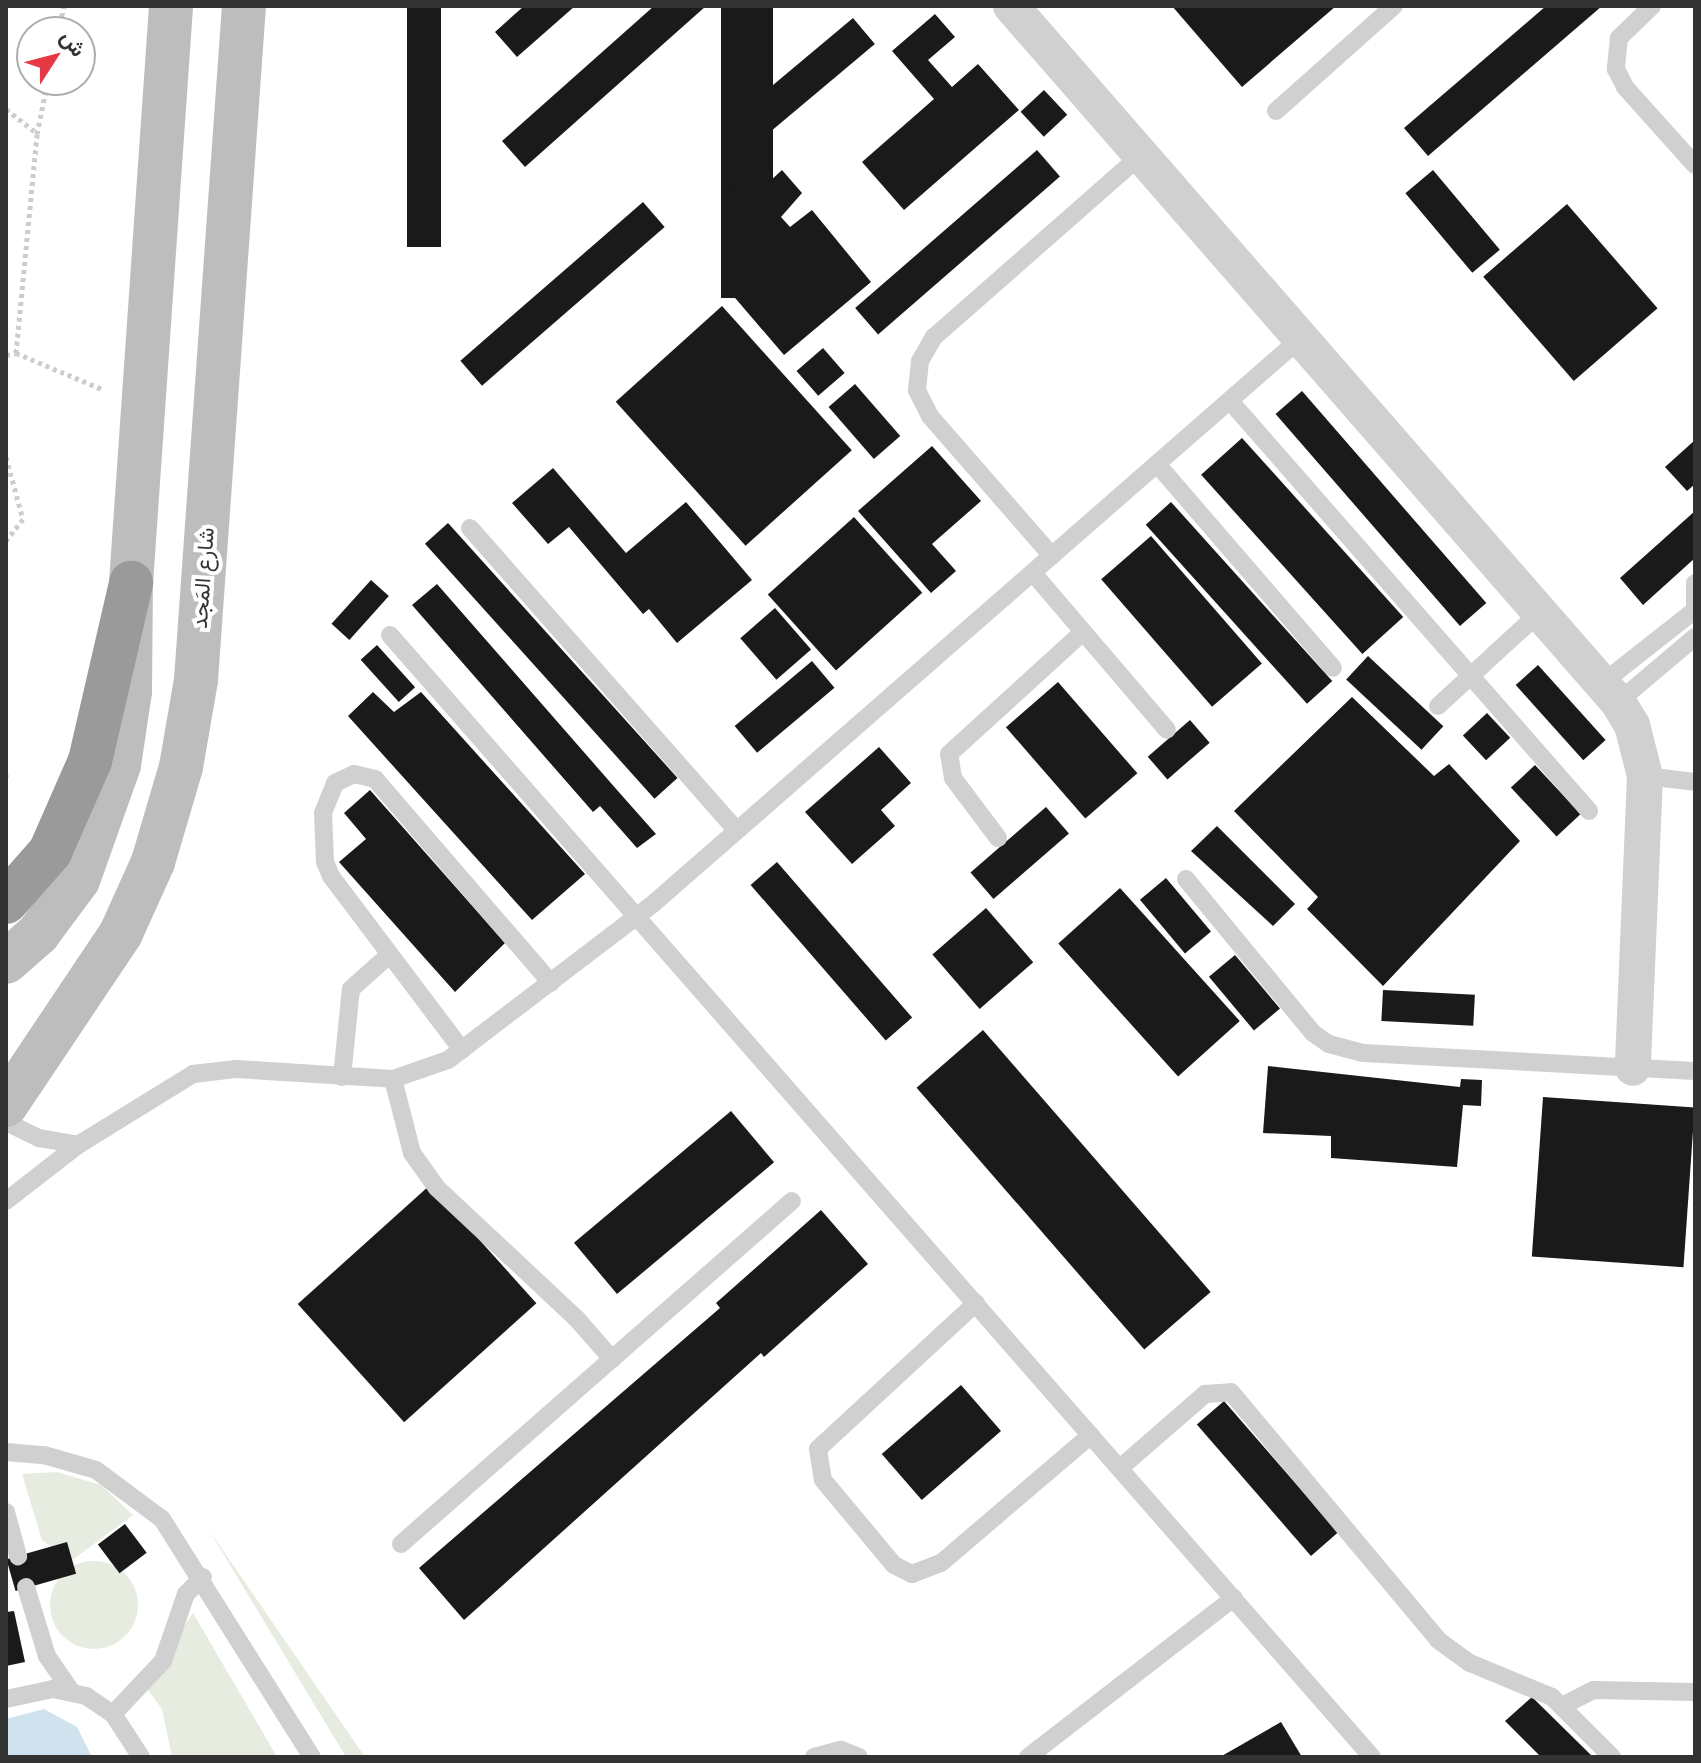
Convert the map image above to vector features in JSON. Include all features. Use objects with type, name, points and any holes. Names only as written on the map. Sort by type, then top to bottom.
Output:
[{"type":"highway","points":[[6,902],[50,852],[90,761],[131,583]]},
{"type":"street","points":[[6,962],[38,934],[66,899],[108,803],[130,691],[131,583],[171,6]]},
{"type":"street","name":"شارع المَجد","points":[[6,1105],[121,933],[153,862],[181,767],[196,680],[244,6]]},
{"type":"street","points":[[1011,6],[1610,693],[1639,741],[1645,776],[1633,1068]]},
{"type":"lane","points":[[1276,111],[1394,6]]},
{"type":"lane","points":[[1652,6],[1619,38],[1616,69],[1625,87],[1695,165]]},
{"type":"lane","points":[[1052,556],[930,416],[917,390],[920,361],[934,337],[1141,155]]},
{"type":"lane","points":[[6,1201],[78,1145],[193,1074],[236,1069],[393,1079],[430,1070],[462,1050],[637,917],[1301,338]]},
{"type":"lane","points":[[1230,401],[1589,811]]},
{"type":"lane","points":[[1157,464],[1333,668]]},
{"type":"lane","points":[[470,528],[736,830]]},
{"type":"lane","points":[[1033,573],[1167,730]]},
{"type":"lane","points":[[1610,693],[1695,608],[1695,583]]},
{"type":"lane","points":[[1438,706],[1539,613]]},
{"type":"lane","points":[[998,838],[953,778],[949,754],[1083,632]]},
{"type":"lane","points":[[390,635],[1372,1757]]},
{"type":"lane","points":[[1610,693],[1695,637]]},
{"type":"lane","points":[[462,1050],[389,955],[325,862],[325,801],[335,783],[354,774],[375,779],[385,788],[551,983]]},
{"type":"lane","points":[[1645,776],[1695,782]]},
{"type":"lane","points":[[1186,879],[1313,1033],[1329,1044],[1363,1053],[1695,1071]]},
{"type":"lane","points":[[342,1077],[351,989],[358,977],[389,955]]},
{"type":"lane","points":[[393,1079],[412,1153],[430,1180],[612,1359]]},
{"type":"lane","points":[[6,1122],[39,1138],[78,1145]]},
{"type":"lane","points":[[401,1544],[792,1201]]},
{"type":"lane","points":[[976,1303],[818,1449],[823,1480],[894,1565],[912,1574],[941,1563],[1091,1435]]},
{"type":"lane","points":[[1120,1468],[1205,1394],[1231,1392],[1438,1640],[1470,1663],[1527,1683],[1562,1706],[1612,1757]]},
{"type":"lane","points":[[6,1452],[68,1460],[120,1484],[162,1519],[203,1577],[312,1757]]},
{"type":"lane","points":[[6,1512],[18,1556]]},
{"type":"lane","points":[[113,1714],[163,1661],[186,1594],[203,1577]]},
{"type":"lane","points":[[26,1587],[41,1643],[71,1691]]},
{"type":"lane","points":[[1028,1757],[1234,1598]]},
{"type":"lane","points":[[6,1699],[36,1690],[71,1691],[113,1714],[131,1733],[141,1757]]},
{"type":"lane","points":[[1562,1706],[1593,1690],[1695,1692]]},
{"type":"lane","points":[[814,1757],[841,1750],[859,1757]]},
{"type":"path","points":[[16,353],[37,134],[45,96]]},
{"type":"path","points":[[6,109],[37,134]]},
{"type":"path","points":[[6,355],[16,353],[144,406]]},
{"type":"path","points":[[6,457],[23,519],[6,541]]},
{"type":"path","points":[[6,774],[6,781]]},
{"type":"shaded area","points":[[57,1472],[101,1485],[133,1515],[71,1561],[42,1540],[22,1474]]},
{"type":"shaded area","points":[[209,1530],[365,1757],[346,1757]]},
{"type":"shaded area","points":[[94,1561],[111,1565],[125,1574],[134,1588],[138,1605],[134,1622],[125,1636],[111,1645],[94,1649],[77,1645],[63,1636],[54,1622],[50,1605],[54,1588],[63,1574],[77,1565]]},
{"type":"shaded area","points":[[193,1613],[277,1757],[172,1757],[162,1709],[145,1686]]},
{"type":"water","points":[[44,1709],[77,1727],[92,1757],[6,1757],[6,1719]]},
{"type":"building","points":[[407,6],[441,6],[441,247],[407,247]]},
{"type":"building","points":[[524,6],[575,6],[517,57],[495,32]]},
{"type":"building","points":[[654,6],[706,6],[525,167],[502,141]]},
{"type":"building","points":[[721,6],[773,6],[773,298],[721,298]]},
{"type":"building","points":[[1172,6],[1336,6],[1242,87]]},
{"type":"building","points":[[1546,6],[1602,6],[1428,156],[1404,128]]},
{"type":"building","points":[[935,14],[955,37],[928,60],[952,87],[978,64],[1019,110],[904,210],[862,162],[934,99],[892,51]]},
{"type":"building","points":[[853,18],[875,44],[769,133],[747,107]]},
{"type":"building","points":[[1044,90],[1067,115],[1044,137],[1021,112]]},
{"type":"building","points":[[1037,150],[1060,176],[878,335],[855,308]]},
{"type":"building","points":[[782,170],[802,193],[781,217],[790,227],[812,210],[871,282],[784,355],[724,285],[770,244],[727,196],[733,191],[730,187],[761,173],[769,182]]},
{"type":"building","points":[[1433,170],[1500,250],[1472,273],[1405,193]]},
{"type":"building","points":[[643,202],[665,227],[482,386],[460,361]]},
{"type":"building","points":[[1567,204],[1658,308],[1574,381],[1483,277]]},
{"type":"building","points":[[722,306],[852,450],[746,546],[616,402]]},
{"type":"building","points":[[823,348],[845,373],[818,396],[797,371]]},
{"type":"building","points":[[855,384],[900,436],[874,459],[829,407]]},
{"type":"building","points":[[1302,391],[1486,603],[1460,626],[1276,414]]},
{"type":"building","points":[[1242,438],[1403,617],[1362,654],[1201,475]]},
{"type":"building","points":[[1695,440],[1695,484],[1687,491],[1665,467]]},
{"type":"building","points":[[932,446],[981,501],[932,544],[956,571],[931,593],[858,511]]},
{"type":"building","points":[[553,468],[626,553],[686,502],[752,580],[677,643],[649,609],[643,614],[569,527],[548,544],[512,503]]},
{"type":"building","points":[[1171,502],[1332,681],[1307,704],[1146,525]]},
{"type":"building","points":[[1695,511],[1695,558],[1643,605],[1620,578]]},
{"type":"building","points":[[854,517],[922,593],[836,670],[768,595]]},
{"type":"building","points":[[448,523],[678,778],[654,799],[425,544]]},
{"type":"building","points":[[1151,536],[1262,664],[1212,707],[1101,579]]},
{"type":"building","points":[[371,580],[389,596],[349,640],[332,624]]},
{"type":"building","points":[[437,584],[656,834],[637,848],[600,806],[593,812],[412,605]]},
{"type":"building","points":[[775,608],[811,650],[776,680],[740,638]]},
{"type":"building","points":[[377,645],[415,687],[399,702],[361,660]]},
{"type":"building","points":[[1368,656],[1443,726],[1422,750],[1346,679]]},
{"type":"building","points":[[812,661],[834,688],[757,753],[735,726]]},
{"type":"building","points":[[1538,665],[1606,740],[1583,760],[1516,685]]},
{"type":"building","points":[[1058,682],[1137,773],[1085,819],[1006,727]]},
{"type":"building","points":[[373,692],[394,712],[421,692],[585,874],[532,920],[348,716]]},
{"type":"building","points":[[1352,697],[1434,776],[1449,764],[1520,841],[1383,986],[1307,909],[1318,897],[1234,811]]},
{"type":"building","points":[[1487,713],[1510,738],[1486,760],[1463,736]]},
{"type":"building","points":[[1190,720],[1210,743],[1167,779],[1148,757]]},
{"type":"building","points":[[879,747],[911,783],[881,810],[895,826],[852,864],[805,812]]},
{"type":"building","points":[[1535,765],[1581,814],[1557,837],[1511,788]]},
{"type":"building","points":[[370,790],[505,943],[455,992],[339,862],[366,839],[344,813]]},
{"type":"building","points":[[1046,807],[1069,833],[993,899],[971,873]]},
{"type":"building","points":[[1217,826],[1295,904],[1273,926],[1191,851]]},
{"type":"building","points":[[777,862],[912,1017],[886,1040],[751,885]]},
{"type":"building","points":[[1166,878],[1211,932],[1185,953],[1140,900]]},
{"type":"building","points":[[1120,888],[1240,1021],[1178,1077],[1058,944]]},
{"type":"building","points":[[986,908],[1033,962],[980,1009],[932,955]]},
{"type":"building","points":[[1235,955],[1280,1009],[1254,1030],[1209,977]]},
{"type":"building","points":[[1383,990],[1475,995],[1473,1026],[1381,1021]]},
{"type":"building","points":[[983,1030],[1211,1292],[1144,1350],[917,1088]]},
{"type":"building","points":[[1268,1066],[1460,1087],[1461,1079],[1482,1080],[1481,1106],[1463,1105],[1457,1167],[1331,1158],[1331,1136],[1263,1133]]},
{"type":"building","points":[[1543,1097],[1695,1108],[1683,1267],[1532,1257]]},
{"type":"building","points":[[731,1111],[774,1162],[617,1294],[574,1243]]},
{"type":"building","points":[[430,1185],[536,1303],[404,1422],[298,1304]]},
{"type":"building","points":[[821,1210],[868,1264],[764,1357],[761,1353],[464,1620],[419,1568],[720,1308],[716,1303]]},
{"type":"building","points":[[961,1385],[1001,1431],[922,1500],[882,1454]]},
{"type":"building","points":[[1224,1401],[1338,1532],[1311,1556],[1197,1425]]},
{"type":"building","points":[[125,1524],[147,1553],[120,1573],[98,1544]]},
{"type":"building","points":[[67,1542],[76,1574],[16,1591],[6,1559]]},
{"type":"building","points":[[14,1611],[25,1662],[6,1666],[6,1612]]},
{"type":"building","points":[[1532,1697],[1593,1757],[1541,1757],[1505,1721]]},
{"type":"building","points":[[1281,1722],[1302,1757],[1220,1757]]}]
